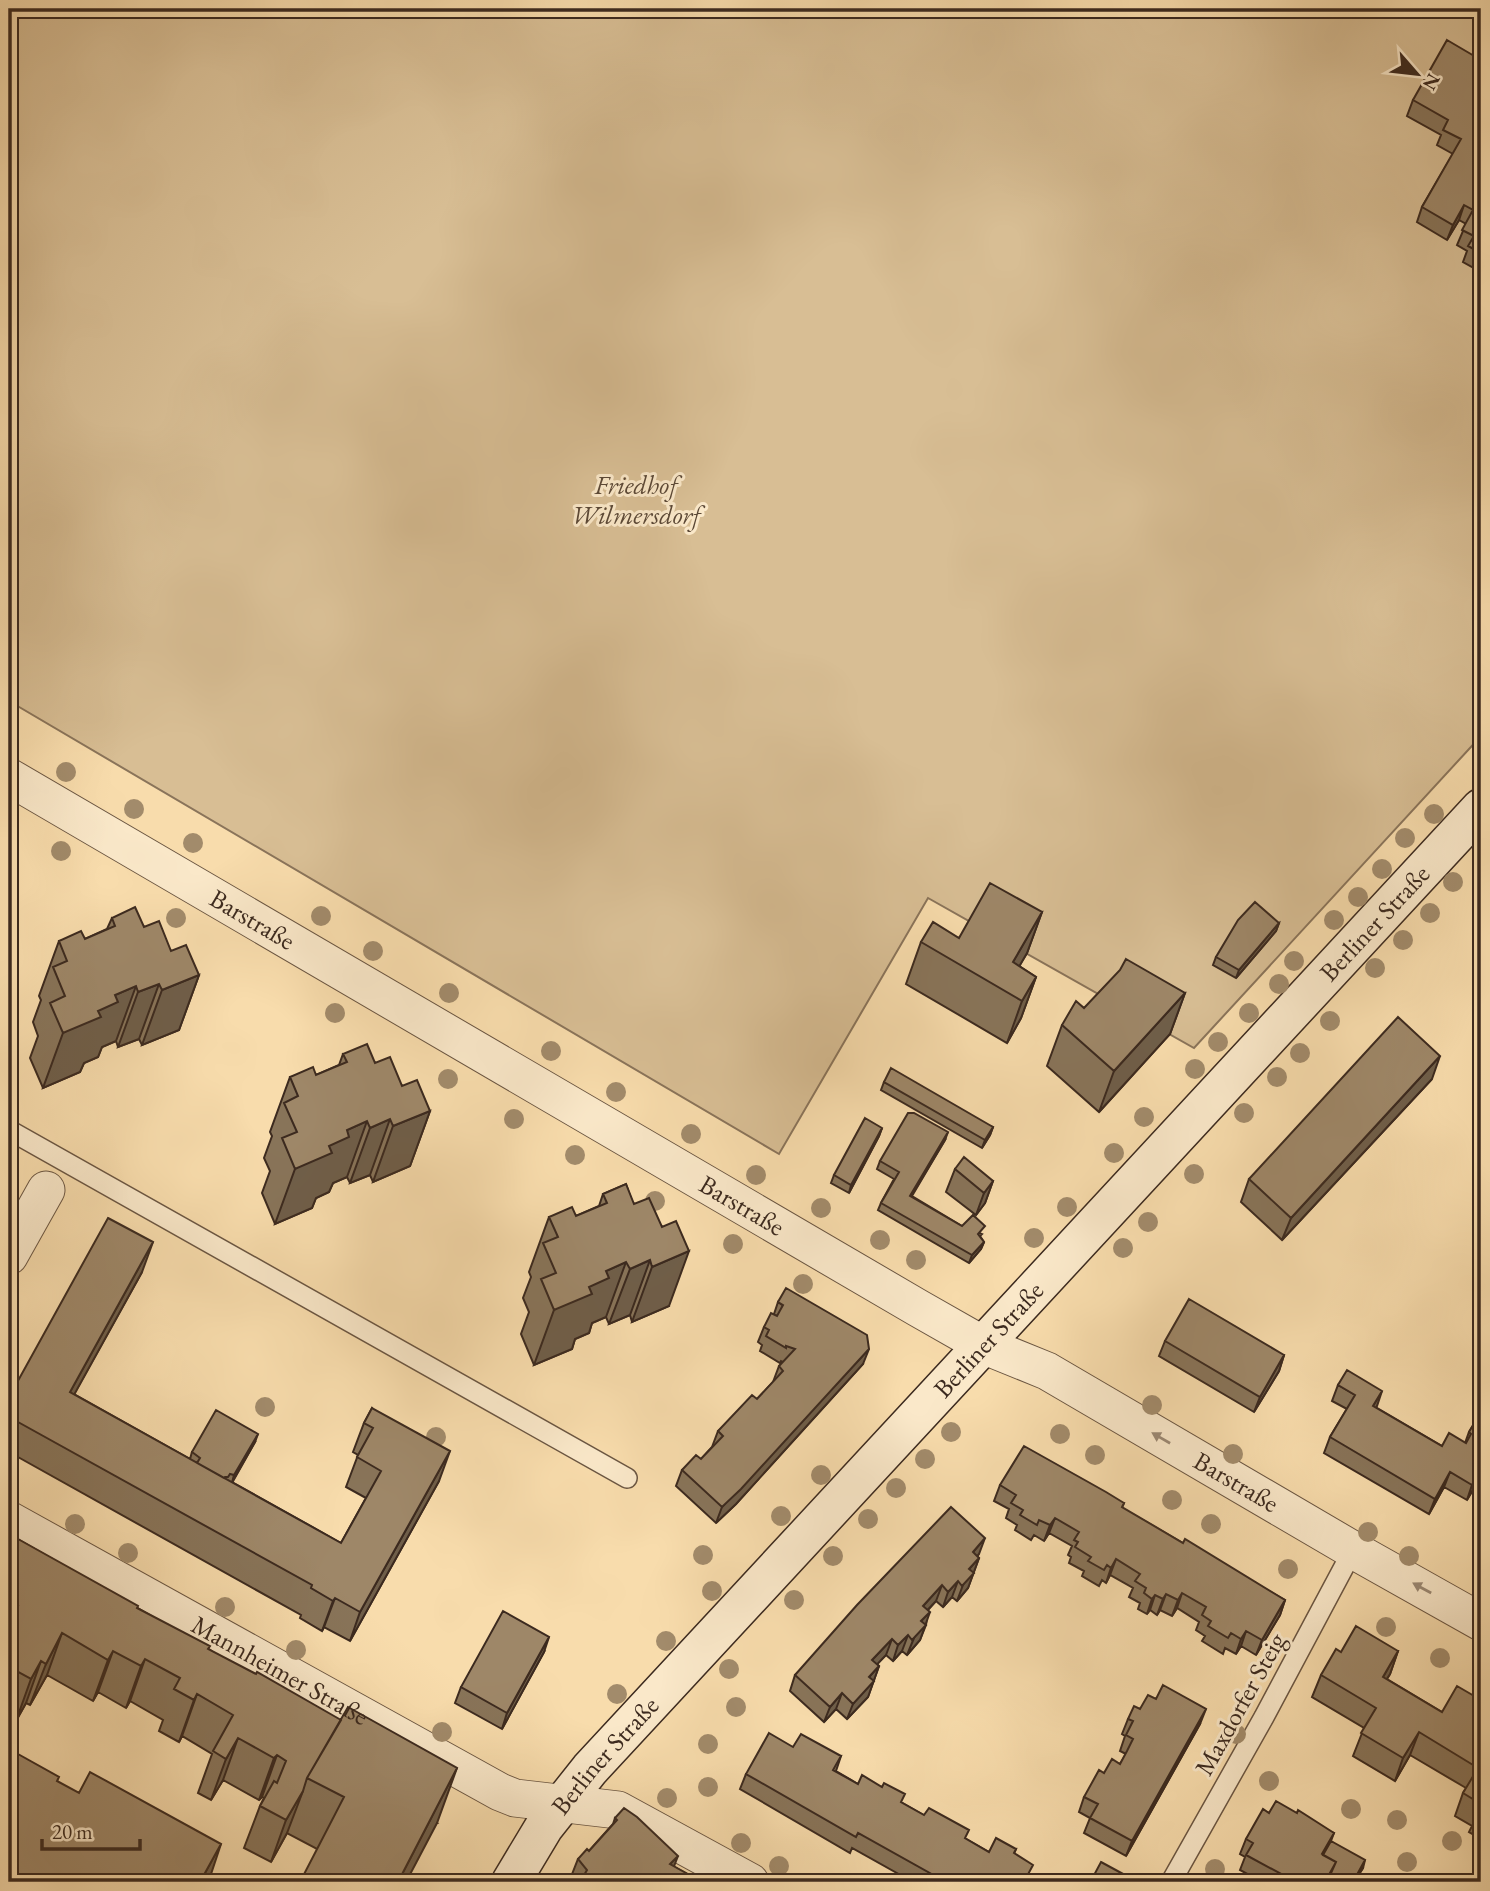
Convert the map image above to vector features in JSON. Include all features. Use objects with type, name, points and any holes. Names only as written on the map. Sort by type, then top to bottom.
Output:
[{"type":"street","name":"Barstraße","points":[[9,777],[983,1345],[1047,1371],[1481,1622]]},
{"type":"street","name":"Berliner Straße","points":[[511,1882],[526,1854],[600,1759],[1481,808]]},
{"type":"street","points":[[9,1256],[54,1175]]},
{"type":"street","name":"Mannheimer Straße","points":[[9,1520],[500,1792],[515,1798],[618,1810],[750,1882]]},
{"type":"lane","points":[[9,1130],[54,1175],[132,1201],[627,1478]]},
{"type":"lane","name":"Maxdorfer Steig","points":[[1171,1882],[1264,1717],[1353,1550]]},
{"type":"green space","name":"Friedhof Wilmersdorf","points":[[9,9],[1481,9],[1481,736],[1194,1048],[928,898],[779,1154],[9,701]]},
{"type":"building","points":[[1447,40],[1481,60],[1481,253],[1468,246],[1474,236],[1462,230],[1473,210],[1464,205],[1453,225],[1422,207],[1461,139],[1443,130],[1448,120],[1413,100]]},
{"type":"building","points":[[990,883],[1042,912],[1013,962],[1036,977],[1022,1001],[921,942],[933,922],[959,938]]},
{"type":"building","points":[[1255,902],[1279,923],[1239,970],[1216,957],[1238,920]]},
{"type":"building","points":[[135,907],[144,927],[159,921],[171,951],[186,945],[199,975],[162,990],[159,984],[138,992],[136,986],[115,995],[118,1002],[98,1011],[101,1017],[63,1033],[50,1003],[65,996],[53,967],[67,961],[59,941],[81,931],[85,939],[115,926],[112,918]]},
{"type":"building","points":[[1126,959],[1185,993],[1114,1071],[1062,1025],[1076,1001],[1084,1008],[1120,970]]},
{"type":"building","points":[[1398,1017],[1440,1056],[1291,1218],[1249,1179]]},
{"type":"building","points":[[367,1044],[375,1063],[390,1057],[402,1086],[417,1080],[430,1111],[393,1126],[390,1119],[370,1128],[367,1121],[347,1130],[349,1137],[329,1146],[332,1153],[295,1169],[282,1138],[297,1132],[284,1103],[298,1096],[290,1077],[313,1067],[316,1075],[347,1062],[343,1054]]},
{"type":"building","points":[[891,1068],[993,1127],[985,1140],[884,1082]]},
{"type":"building","points":[[908,1113],[914,1113],[948,1132],[910,1196],[962,1226],[973,1215],[985,1226],[978,1234],[984,1242],[972,1255],[881,1203],[899,1172],[880,1161]]},
{"type":"building","points":[[865,1118],[882,1128],[851,1185],[834,1175]]},
{"type":"building","points":[[964,1157],[993,1181],[984,1193],[955,1169]]},
{"type":"building","points":[[626,1184],[634,1204],[649,1198],[662,1227],[676,1221],[689,1251],[652,1267],[650,1260],[630,1269],[626,1262],[606,1271],[609,1278],[589,1287],[592,1294],[554,1310],[541,1279],[556,1273],[543,1243],[558,1237],[549,1217],[572,1207],[576,1216],[607,1203],[603,1194]]},
{"type":"building","points":[[108,1218],[153,1242],[70,1392],[341,1543],[381,1471],[357,1457],[373,1428],[364,1423],[372,1408],[450,1451],[360,1612],[335,1598],[333,1601],[311,1588],[312,1585],[9,1417],[9,1397]]},
{"type":"building","points":[[786,1288],[867,1335],[869,1349],[722,1507],[682,1470],[696,1455],[701,1459],[723,1436],[718,1431],[752,1395],[757,1399],[783,1371],[779,1366],[795,1349],[786,1348],[766,1336],[769,1330],[764,1327],[771,1313],[777,1316],[783,1305],[778,1302]]},
{"type":"building","points":[[1189,1299],[1284,1355],[1260,1397],[1165,1341]]},
{"type":"building","points":[[1347,1370],[1382,1391],[1373,1406],[1442,1446],[1449,1433],[1466,1443],[1481,1412],[1481,1470],[1472,1485],[1450,1472],[1435,1499],[1330,1437],[1355,1395],[1338,1385]]},
{"type":"building","points":[[216,1410],[258,1434],[234,1475],[230,1474],[224,1478],[197,1463],[200,1458],[192,1452]]},
{"type":"building","points":[[1024,1446],[1106,1492],[1124,1503],[1122,1507],[1183,1543],[1185,1539],[1285,1600],[1262,1640],[1246,1631],[1241,1639],[1231,1633],[1228,1638],[1208,1626],[1211,1621],[1202,1615],[1206,1607],[1182,1593],[1178,1600],[1166,1594],[1163,1599],[1155,1595],[1152,1599],[1144,1593],[1146,1588],[1135,1581],[1140,1574],[1116,1559],[1111,1568],[1107,1565],[1104,1570],[1088,1561],[1091,1557],[1075,1547],[1078,1542],[1074,1540],[1079,1532],[1055,1518],[1050,1525],[1039,1520],[1037,1525],[1020,1515],[1023,1510],[1011,1503],[1016,1495],[1000,1485]]},
{"type":"building","points":[[951,1507],[985,1538],[973,1552],[979,1558],[969,1569],[974,1573],[962,1586],[958,1581],[948,1592],[942,1585],[923,1606],[930,1612],[921,1621],[926,1625],[912,1640],[908,1635],[898,1645],[892,1639],[872,1660],[879,1666],[869,1677],[874,1681],[853,1704],[842,1693],[830,1707],[795,1675],[857,1605]]},
{"type":"building","points":[[9,1534],[138,1606],[137,1608],[210,1646],[208,1649],[256,1674],[257,1672],[341,1720],[286,1820],[260,1806],[274,1781],[277,1783],[286,1761],[277,1755],[274,1758],[238,1738],[226,1759],[213,1751],[233,1715],[197,1694],[194,1700],[174,1689],[180,1678],[145,1659],[141,1666],[113,1651],[108,1660],[62,1633],[46,1664],[41,1661],[31,1679],[9,1667],[9,1614],[13,1616],[18,1606],[9,1603]]},
{"type":"building","points":[[503,1611],[549,1637],[507,1713],[461,1687]]},
{"type":"building","points":[[1356,1626],[1398,1651],[1383,1677],[1442,1712],[1457,1686],[1481,1700],[1481,1804],[1463,1793],[1478,1768],[1419,1732],[1403,1758],[1361,1733],[1376,1708],[1321,1675],[1336,1649],[1341,1652]]},
{"type":"building","points":[[1163,1685],[1206,1709],[1132,1841],[1090,1818],[1098,1804],[1084,1797],[1099,1770],[1104,1773],[1112,1759],[1120,1764],[1133,1739],[1126,1735],[1133,1721],[1128,1719],[1134,1706],[1140,1709],[1148,1695],[1156,1699]]},
{"type":"building","points":[[348,1707],[457,1768],[398,1882],[300,1882],[344,1797],[307,1778]]},
{"type":"building","points":[[769,1733],[793,1747],[801,1734],[841,1756],[833,1770],[858,1784],[862,1775],[882,1787],[884,1783],[905,1794],[901,1802],[924,1815],[929,1808],[969,1830],[965,1838],[989,1852],[996,1838],[1016,1849],[1014,1853],[1033,1865],[1026,1878],[1033,1882],[946,1882],[858,1833],[856,1837],[746,1774]]},
{"type":"building","points":[[9,1749],[59,1777],[57,1781],[79,1793],[90,1772],[221,1844],[200,1882],[9,1882]]},
{"type":"building","points":[[1276,1801],[1297,1813],[1298,1810],[1334,1833],[1322,1854],[1336,1862],[1325,1882],[1296,1882],[1246,1855],[1253,1843],[1246,1839],[1263,1809],[1269,1813]]},
{"type":"building","points":[[624,1808],[678,1856],[670,1864],[702,1882],[580,1882],[587,1870],[578,1859],[587,1849],[589,1851],[617,1820],[615,1818]]},
{"type":"building","points":[[1331,1841],[1365,1860],[1353,1882],[1327,1882],[1336,1862],[1323,1855]]},
{"type":"building","points":[[1101,1862],[1125,1875],[1121,1882],[1103,1882],[1093,1877]]}]
